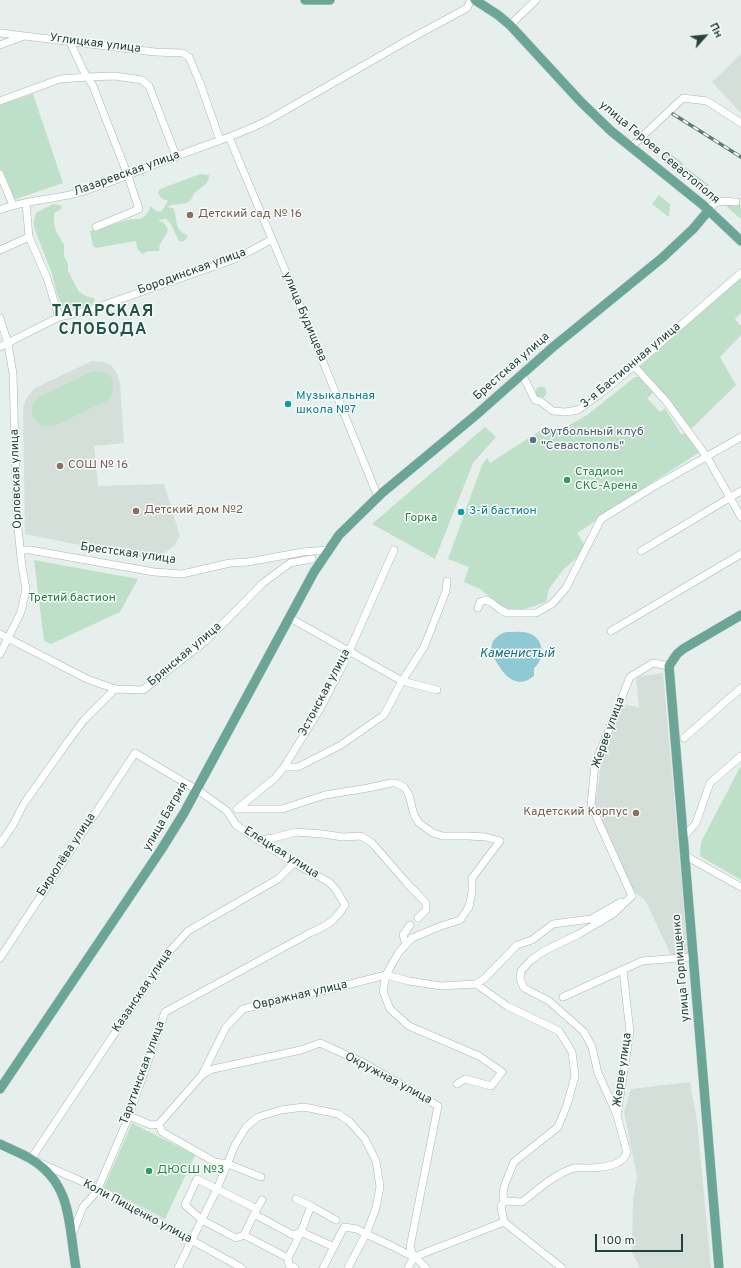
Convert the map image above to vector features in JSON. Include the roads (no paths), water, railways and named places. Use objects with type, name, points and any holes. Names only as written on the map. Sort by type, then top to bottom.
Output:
[{"type":"main road","points":[[305,0],[330,0]]},
{"type":"main road","name":"улица Героев Севастополя","points":[[475,0],[510,25],[581,102],[611,131],[709,210],[741,240]]},
{"type":"main road","name":"Брестская улица","points":[[330,547],[339,535],[378,497],[522,374],[662,258],[693,229],[709,210]]},
{"type":"main road","name":"улица Багрия","points":[[0,1089],[161,850],[196,790],[314,572],[330,547]]},
{"type":"main road","points":[[669,666],[677,654],[684,649],[741,615]]},
{"type":"main road","name":"улица Горпищенко","points":[[669,666],[719,1268]]},
{"type":"main road","points":[[0,1144],[31,1159],[52,1176],[59,1186],[66,1203],[76,1268]]},
{"type":"street","name":"Лазаревская улица","points":[[0,210],[13,205],[77,193],[128,176],[176,156],[251,129],[467,8],[471,0]]},
{"type":"street","points":[[510,25],[536,0]]},
{"type":"street","name":"Углицкая улица","points":[[0,33],[154,52],[183,53],[189,57],[200,83],[220,140]]},
{"type":"street","points":[[0,45],[27,36]]},
{"type":"street","points":[[70,42],[93,86],[128,176],[139,209],[96,227]]},
{"type":"street","points":[[0,101],[60,79],[115,76],[142,80],[147,83],[176,156]]},
{"type":"street","points":[[631,148],[683,98],[707,101],[741,122]]},
{"type":"street","name":"улица Будищева","points":[[229,137],[271,240],[304,315],[378,497]]},
{"type":"street","points":[[0,174],[13,205]]},
{"type":"street","points":[[709,210],[715,203],[736,202]]},
{"type":"street","points":[[26,203],[29,237],[47,278],[59,317]]},
{"type":"street","points":[[0,250],[29,237]]},
{"type":"street","name":"Бородинская улица","points":[[0,348],[59,317],[87,311],[235,259],[271,240]]},
{"type":"street","name":"3-я Бастионная улица","points":[[522,374],[535,400],[540,401],[553,411],[565,412],[578,410],[634,366],[741,273]]},
{"type":"street","name":"Орловская улица","points":[[0,318],[8,344],[13,374],[17,519],[26,588],[21,612],[0,654]]},
{"type":"street","points":[[634,366],[666,401],[707,457],[741,517]]},
{"type":"street","points":[[478,608],[480,602],[486,600],[507,614],[520,614],[536,613],[552,604],[566,588],[602,520],[653,487],[741,438]]},
{"type":"street","points":[[642,550],[741,491]]},
{"type":"street","name":"Брестская улица","points":[[20,550],[30,550],[154,572],[182,574],[230,563],[248,562],[330,547]]},
{"type":"street","name":"Эстонская улица","points":[[227,811],[238,809],[275,778],[284,767],[320,709],[343,665],[348,650],[394,550]]},
{"type":"street","points":[[611,631],[741,554]]},
{"type":"street","name":"Брянская улица","points":[[0,634],[9,637],[87,679],[115,689],[143,690],[207,640],[269,579],[290,563],[312,559]]},
{"type":"street","points":[[284,767],[298,767],[341,744],[384,715],[402,681],[424,647],[446,591],[447,580]]},
{"type":"street","points":[[290,618],[402,681],[436,690]]},
{"type":"street","name":"Жерве улица","points":[[632,896],[591,805],[596,764],[630,677],[652,663],[669,666]]},
{"type":"street","points":[[684,738],[741,688]]},
{"type":"street","points":[[0,844],[13,825],[23,805],[66,744],[84,720],[115,689]]},
{"type":"street","name":"Елецкая улица","points":[[135,753],[202,793],[227,811],[236,824],[258,840],[294,863],[329,882],[337,891],[345,905]]},
{"type":"street","name":"Бирюлёва улица","points":[[0,958],[135,753]]},
{"type":"street","points":[[683,838],[696,823],[710,783],[741,756]]},
{"type":"street","points":[[238,809],[282,809],[325,796],[396,783],[404,787],[409,795],[414,815],[418,823],[433,833],[443,836],[486,837],[500,841],[472,878],[470,908],[460,920],[412,938],[399,952],[386,975],[383,992],[390,1009],[409,1026],[479,1056],[502,1072],[491,1086],[465,1079],[457,1084]]},
{"type":"street","points":[[258,840],[296,832],[343,837],[361,836],[372,843],[426,903],[426,910],[418,918]]},
{"type":"street","points":[[684,855],[741,887]]},
{"type":"street","name":"Казанская улица","points":[[31,1159],[168,953],[188,931],[278,879],[294,863]]},
{"type":"street","points":[[386,975],[409,981],[441,986],[476,984],[517,945],[532,940],[553,924],[591,919],[632,896]]},
{"type":"street","points":[[617,1116],[598,1073],[592,1048],[584,1032],[549,1001],[524,988],[520,979],[521,971],[531,960],[544,951],[584,931],[612,914],[632,896]]},
{"type":"street","name":"Тарутинская улица","points":[[71,1237],[83,1207],[99,1189],[129,1116],[165,1012],[310,933],[325,927],[338,916],[345,905]]},
{"type":"street","points":[[406,944],[403,935],[410,925]]},
{"type":"street","points":[[563,997],[642,961],[692,957]]},
{"type":"street","name":"Жерве улица","points":[[504,1201],[522,1202],[551,1179],[572,1168],[590,1168],[616,1164],[623,1160],[627,1152],[617,1116],[630,1032],[623,970]]},
{"type":"street","name":"Овражная улица","points":[[202,1075],[226,1027],[243,1009],[386,975]]},
{"type":"street","points":[[476,984],[507,1006],[559,1031],[572,1052],[576,1076],[558,1127],[514,1162],[505,1184],[504,1201],[501,1206],[504,1222],[562,1268]]},
{"type":"street","name":"Окружная улица","points":[[202,1075],[213,1069],[301,1050],[320,1044],[364,1064],[438,1106],[410,1247],[414,1257]]},
{"type":"street","points":[[129,1116],[151,1126],[159,1124],[202,1075]]},
{"type":"street","points":[[178,1268],[217,1189],[235,1145],[246,1127],[258,1116],[281,1110],[304,1107],[338,1114],[349,1121],[365,1139],[376,1161],[380,1187],[376,1208],[366,1234],[348,1268]]},
{"type":"street","points":[[159,1124],[162,1132],[215,1162],[228,1164],[261,1176]]},
{"type":"street","name":"Коли Пищенко улица","points":[[31,1159],[99,1189],[242,1268]]},
{"type":"street","points":[[262,1200],[256,1212],[244,1235],[236,1238],[202,1220],[185,1205],[197,1179],[217,1189],[256,1212],[293,1235],[301,1232],[334,1247]]},
{"type":"street","points":[[296,1199],[336,1220]]},
{"type":"street","points":[[295,1268],[290,1265],[288,1258],[301,1232],[311,1206]]},
{"type":"street","points":[[408,1268],[414,1257],[504,1222]]},
{"type":"street","points":[[323,1268],[344,1227],[357,1229],[414,1257],[426,1268]]},
{"type":"street","points":[[244,1235],[288,1258]]},
{"type":"water","name":"Каменистый","points":[[506,632],[528,633],[533,635],[540,643],[542,654],[538,664],[534,668],[534,676],[526,681],[520,682],[508,677],[501,669],[493,655],[492,646],[495,638]]},
{"type":"railway","points":[[673,114],[741,157]]},
{"type":"place","name":"Детский сад № 16","points":[[190,215]]},
{"type":"place","name":"Музыкальная школа №7","points":[[288,404]]},
{"type":"place","name":"Футбольный клуб \"Севастополь\"","points":[[533,440]]},
{"type":"place","name":"СОШ № 16","points":[[60,466]]},
{"type":"place","name":"Стадион СКС-Арена","points":[[567,480]]},
{"type":"place","name":"Детский дом №2","points":[[136,511]]},
{"type":"place","name":"3-й бастион","points":[[461,512]]},
{"type":"place","name":"Кадетский Корпус","points":[[636,813]]},
{"type":"place","name":"ДЮСШ №3","points":[[149,1171]]},
{"type":"district","name":"ТАТАРСКАЯ СЛОБОДА","points":[[103,322]]},
{"type":"park label","name":"Горка","points":[[421,519]]},
{"type":"park label","name":"Третий бастион","points":[[72,599]]}]
